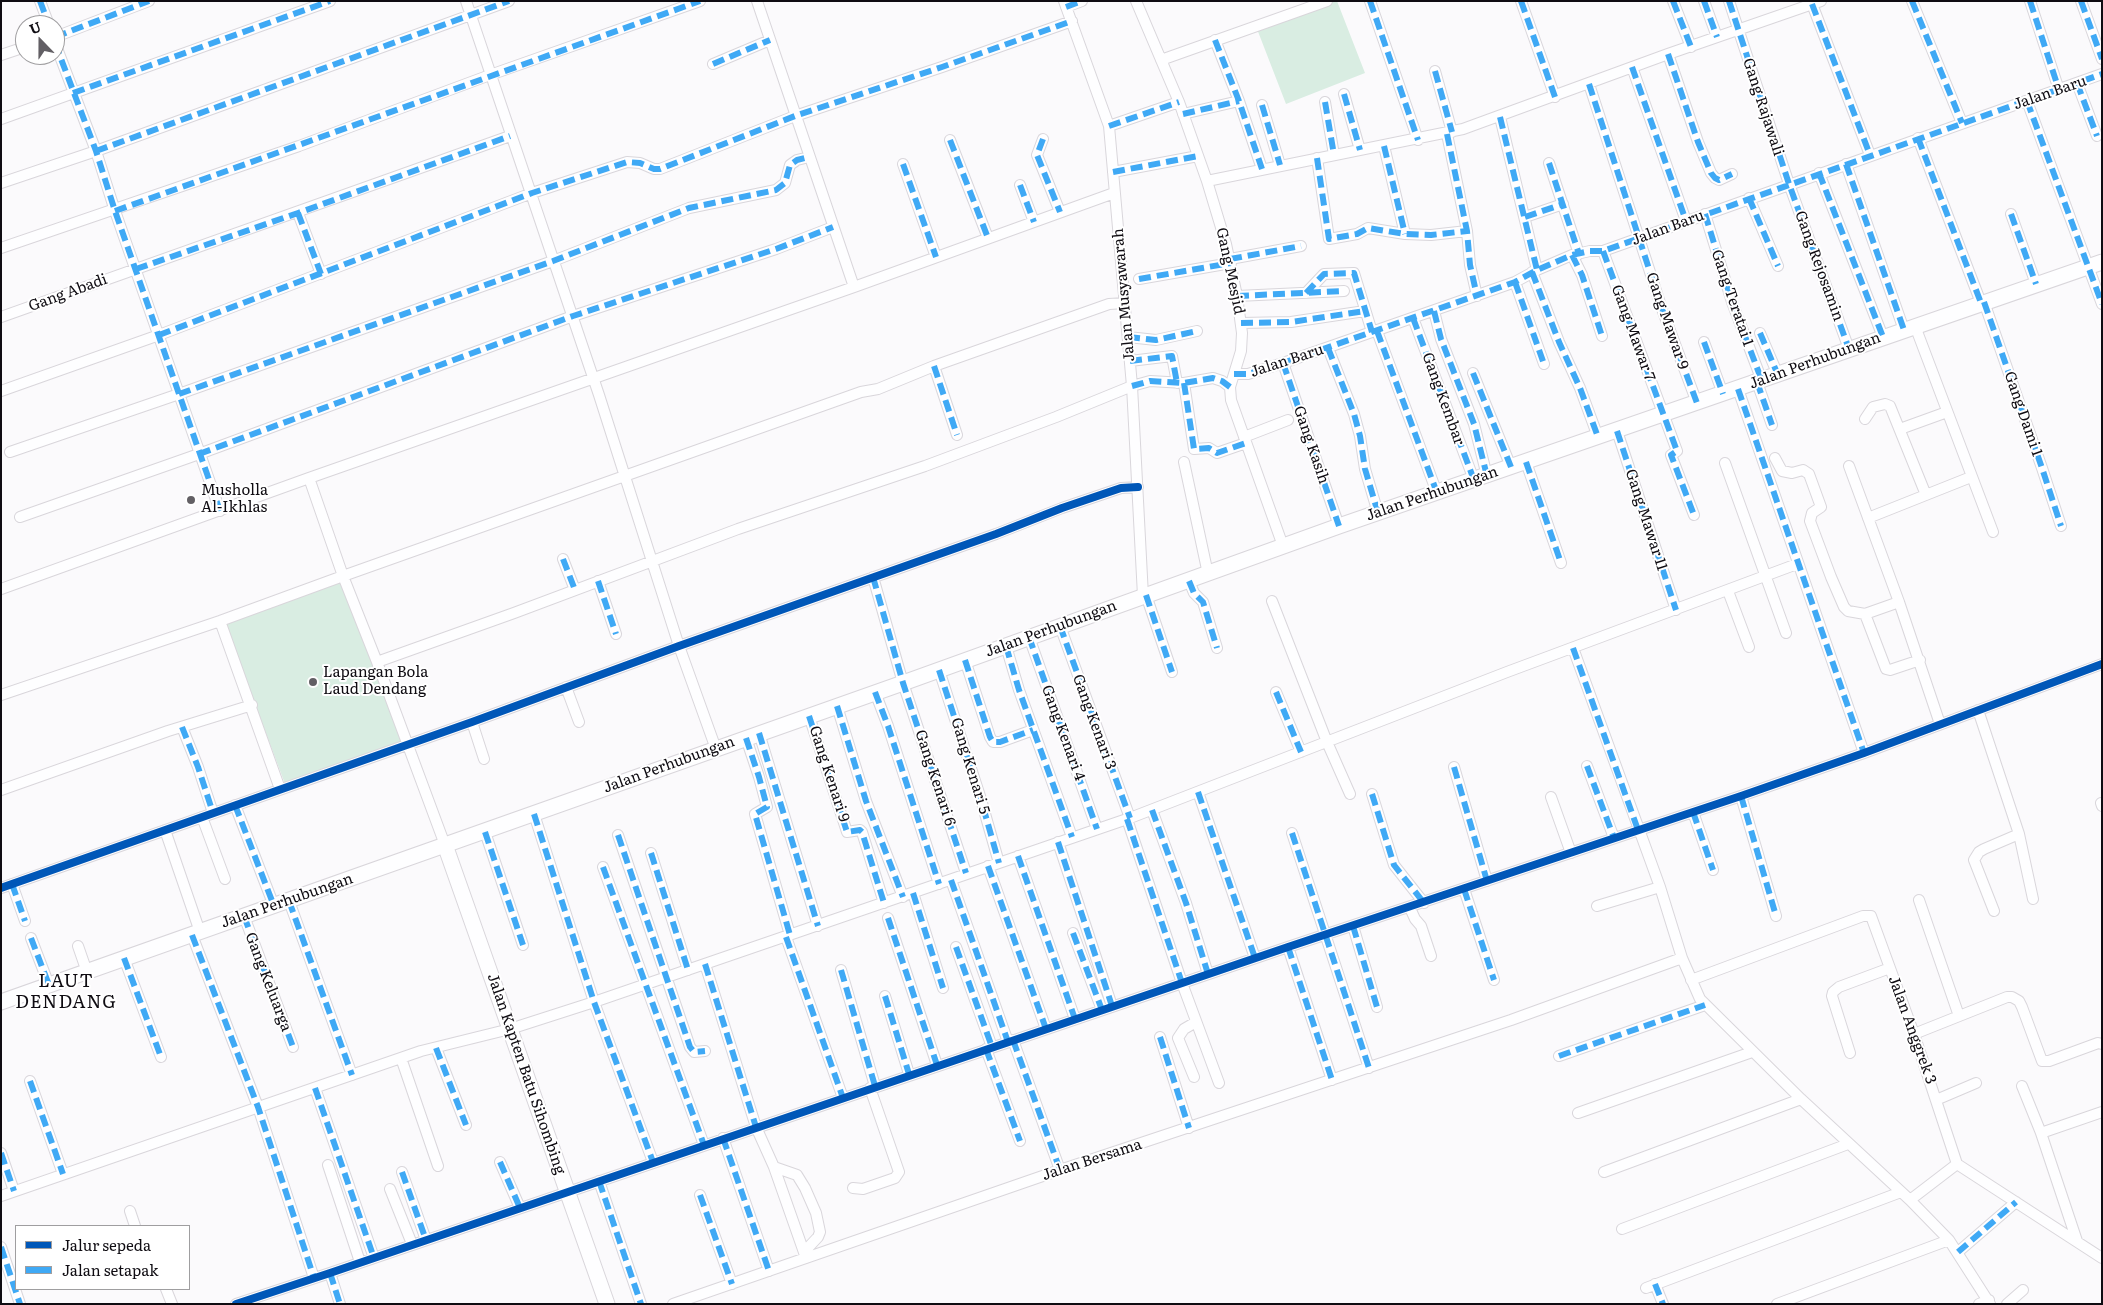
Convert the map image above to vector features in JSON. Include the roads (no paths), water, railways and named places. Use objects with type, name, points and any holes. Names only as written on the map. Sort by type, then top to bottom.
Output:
[{"type":"main road","name":"Jalan Perhubungan","points":[[1,1002],[485,832],[1190,581],[1338,526],[1437,494],[1982,302],[2102,262]]},
{"type":"main road","name":"Jalan Kapten Batu Sihombing","points":[[444,845],[607,1304]]},
{"type":"street","points":[[40,1],[45,15]]},
{"type":"street","points":[[65,33],[150,1]]},
{"type":"street","points":[[1,119],[330,1]]},
{"type":"street","points":[[466,1],[510,136],[532,194],[594,379],[679,646],[716,749]]},
{"type":"street","points":[[1,184],[509,1]]},
{"type":"street","points":[[1,248],[394,112],[490,75],[700,1]]},
{"type":"street","points":[[757,1],[854,287]]},
{"type":"street","points":[[1065,4],[1082,1]]},
{"type":"street","name":"Gang Mesjid","points":[[1136,1],[1179,102],[1207,180],[1230,261],[1241,323],[1241,351],[1230,387],[1234,408],[1284,546]]},
{"type":"street","points":[[1161,60],[1327,1]]},
{"type":"street","points":[[1370,1],[1418,140]]},
{"type":"street","points":[[1521,1],[1554,97]]},
{"type":"street","points":[[1673,1],[1691,47]]},
{"type":"street","points":[[1704,1],[1718,37]]},
{"type":"street","name":"Gang Rajawali","points":[[1729,1],[1789,184]]},
{"type":"street","points":[[1912,1],[1962,123]]},
{"type":"street","points":[[2030,1],[2059,90]]},
{"type":"street","points":[[2081,1],[2102,60]]},
{"type":"street","points":[[1207,180],[1449,133],[1500,117],[1668,54],[1817,3],[1870,155]]},
{"type":"street","name":"Jalan Musyawarah","points":[[1065,4],[1109,126],[1132,386],[1145,596],[1172,672]]},
{"type":"street","points":[[1,391],[159,335],[532,194],[627,162],[636,162],[654,170],[660,169],[795,116],[1072,21]]},
{"type":"street","points":[[713,64],[770,40]]},
{"type":"street","points":[[1215,40],[1239,101],[1262,169]]},
{"type":"street","points":[[1,55],[15,50]]},
{"type":"street","points":[[1668,54],[1698,142],[1711,173],[1719,180],[1732,174]]},
{"type":"street","points":[[63,65],[96,151],[220,511]]},
{"type":"street","points":[[1632,67],[1686,221]]},
{"type":"street","points":[[1435,71],[1449,133],[1467,231],[1470,265],[1477,296]]},
{"type":"street","name":"Jalan Baru","points":[[1234,374],[1248,374],[1328,348],[1515,282],[1534,271],[1576,254],[1590,250],[1602,251],[2102,74]]},
{"type":"street","points":[[2077,83],[2097,136]]},
{"type":"street","name":"Gang Mawar 9","points":[[1590,84],[1639,238],[1697,403]]},
{"type":"street","points":[[1344,94],[1360,150]]},
{"type":"street","points":[[1183,114],[1239,101]]},
{"type":"street","points":[[2027,101],[2102,304]]},
{"type":"street","points":[[1109,126],[1179,102]]},
{"type":"street","points":[[1325,102],[1334,155]]},
{"type":"street","points":[[1262,105],[1280,165]]},
{"type":"street","points":[[1500,117],[1525,217],[1534,271],[1559,342],[1580,388],[1598,437]]},
{"type":"street","name":"Gang Abadi","points":[[1,318],[510,136]]},
{"type":"street","points":[[1043,138],[1038,149],[1038,158],[1060,212]]},
{"type":"street","name":"Gang Dami 1","points":[[1918,138],[1982,302],[2061,526]]},
{"type":"street","points":[[950,140],[988,238]]},
{"type":"street","points":[[1384,146],[1405,234]]},
{"type":"street","points":[[1113,172],[1198,156]]},
{"type":"street","points":[[10,452],[553,261],[694,206],[776,190],[785,183],[790,165],[797,160],[809,157]]},
{"type":"street","points":[[1317,158],[1329,239],[1357,234],[1368,228],[1405,234],[1431,235],[1467,231]]},
{"type":"street","points":[[1549,163],[1564,204],[1582,275],[1602,336]]},
{"type":"street","points":[[903,164],[936,257]]},
{"type":"street","points":[[1846,164],[1909,328],[1947,412],[1993,532]]},
{"type":"street","points":[[1819,173],[1883,337]]},
{"type":"street","points":[[1020,184],[1034,222]]},
{"type":"street","name":"Gang Rejosamin","points":[[1789,184],[1849,349]]},
{"type":"street","points":[[1,589],[1114,193]]},
{"type":"street","points":[[1749,198],[1778,266]]},
{"type":"street","points":[[1525,217],[1564,204]]},
{"type":"street","points":[[298,213],[321,274]]},
{"type":"street","name":"Gang Teratai 1","points":[[1705,214],[1772,425]]},
{"type":"street","points":[[2010,214],[2036,284]]},
{"type":"street","points":[[20,517],[199,454],[572,316],[776,249],[833,228]]},
{"type":"street","points":[[1139,279],[1301,246]]},
{"type":"street","name":"Gang Mawar 7","points":[[1602,251],[1677,451],[1671,455],[1694,515]]},
{"type":"street","points":[[1306,293],[1324,274],[1354,273],[1365,311],[1437,494]]},
{"type":"street","points":[[1515,282],[1544,364]]},
{"type":"street","points":[[1237,296],[1344,291]]},
{"type":"street","points":[[1,695],[220,621],[625,474],[861,392],[875,390],[934,366],[1109,304],[1125,302]]},
{"type":"street","points":[[1241,323],[1291,322],[1365,311]]},
{"type":"street","points":[[1434,311],[1441,339],[1474,424],[1480,478]]},
{"type":"street","name":"Gang Kembar","points":[[1413,318],[1480,478]]},
{"type":"street","points":[[1128,336],[1156,340],[1196,331]]},
{"type":"street","points":[[1760,333],[1778,375]]},
{"type":"street","points":[[1704,342],[1723,394]]},
{"type":"street","points":[[1328,348],[1355,420],[1365,469],[1378,513]]},
{"type":"street","points":[[1130,362],[1172,356],[1181,383],[1194,449],[1209,448],[1217,453],[1288,420]]},
{"type":"street","name":"Gang Kasih","points":[[1283,363],[1338,526]]},
{"type":"street","points":[[934,366],[957,434]]},
{"type":"street","points":[[1473,373],[1510,467]]},
{"type":"street","points":[[377,662],[652,560],[925,466],[1056,417],[1132,386],[1150,381],[1181,383],[1213,378],[1222,381],[1230,387]]},
{"type":"street","points":[[1738,389],[1864,753]]},
{"type":"street","points":[[1865,419],[1874,407],[1888,405],[1892,409],[1926,495]]},
{"type":"street","points":[[1900,429],[1947,412]]},
{"type":"street","name":"Gang Mawar 11","points":[[1617,431],[1676,610]]},
{"type":"street","points":[[1775,458],[1782,472],[1792,473],[1804,470],[1809,474],[1821,507],[1812,513],[1810,521],[1844,607],[1848,610],[1865,614],[1899,602]]},
{"type":"street","points":[[1184,462],[1208,574]]},
{"type":"street","points":[[1526,462],[1561,563]]},
{"type":"street","points":[[1726,463],[1786,633]]},
{"type":"street","points":[[1849,466],[1920,660],[1940,724]]},
{"type":"street","points":[[1868,518],[1971,477]]},
{"type":"street","points":[[309,478],[343,576],[408,744],[444,845]]},
{"type":"street","points":[[1,888],[472,722],[1070,505],[1121,488],[1138,487]]},
{"type":"street","points":[[562,559],[575,590]]},
{"type":"street","points":[[1,1196],[401,1058],[510,1029],[645,985],[1152,810],[1572,648],[1728,591],[1765,574],[1797,564]]},
{"type":"street","name":"Gang Kenari 6","points":[[873,577],[903,683],[966,873]]},
{"type":"street","points":[[598,581],[616,634]]},
{"type":"street","points":[[1190,581],[1194,593],[1202,600],[1206,608],[1218,648]]},
{"type":"street","points":[[1728,591],[1749,647]]},
{"type":"street","points":[[1272,601],[1327,742],[1350,794]]},
{"type":"street","points":[[1865,614],[1886,669],[1890,670],[1920,660]]},
{"type":"street","points":[[220,621],[252,706],[280,789]]},
{"type":"street","name":"Gang Kenari 3","points":[[1060,626],[1128,818],[1182,982],[1219,1083]]},
{"type":"street","name":"Gang Kenari 4","points":[[1029,638],[1097,829]]},
{"type":"street","points":[[1006,646],[1033,730],[1072,837]]},
{"type":"street","points":[[1572,648],[1660,886],[1682,958],[1695,992],[1705,1005],[1752,1052],[1848,1144],[1910,1200],[1949,1240],[1958,1252],[1986,1303]]},
{"type":"street","points":[[965,660],[993,742],[1000,742],[1033,730]]},
{"type":"street","points":[[236,1304],[909,1074],[1741,796],[1864,753],[2102,664]]},
{"type":"street","name":"Gang Kenari 5","points":[[939,670],[980,796],[999,862]]},
{"type":"street","points":[[566,687],[579,722]]},
{"type":"street","points":[[876,692],[939,884]]},
{"type":"street","points":[[1276,692],[1292,755]]},
{"type":"street","points":[[1,790],[182,727],[252,706]]},
{"type":"street","points":[[837,706],[866,801],[908,895],[943,988]]},
{"type":"street","points":[[1978,710],[2019,834],[2033,899]]},
{"type":"street","name":"Gang Kenari 9","points":[[810,716],[848,833],[860,830],[862,832],[884,903]]},
{"type":"street","points":[[472,722],[484,759]]},
{"type":"street","points":[[182,727],[213,813]]},
{"type":"street","points":[[752,736],[818,926]]},
{"type":"street","points":[[752,736],[759,777],[767,807],[755,814],[788,936],[842,1098]]},
{"type":"street","points":[[1588,766],[1614,838]]},
{"type":"street","points":[[1454,767],[1487,881]]},
{"type":"street","points":[[1198,792],[1255,958]]},
{"type":"street","points":[[1372,794],[1394,865],[1416,905],[1416,919],[1421,926],[1431,956]]},
{"type":"street","points":[[1741,796],[1776,916]]},
{"type":"street","points":[[1550,797],[1571,853]]},
{"type":"street","points":[[235,805],[274,906]]},
{"type":"street","points":[[1152,810],[1183,894],[1208,974]]},
{"type":"street","points":[[1693,812],[1713,870]]},
{"type":"street","points":[[534,814],[594,1002],[652,1162]]},
{"type":"street","points":[[202,817],[225,879]]},
{"type":"street","points":[[165,830],[196,933],[258,1108],[314,1278]]},
{"type":"street","points":[[485,832],[523,945]]},
{"type":"street","points":[[1292,833],[1369,1068]]},
{"type":"street","points":[[618,834],[665,978],[690,1047],[694,1052],[705,1051]]},
{"type":"street","points":[[1994,911],[1974,860],[1979,852],[1984,849],[2019,834]]},
{"type":"street","points":[[1058,842],[1107,1008]]},
{"type":"street","points":[[650,853],[688,970]]},
{"type":"street","points":[[1018,856],[1075,1019]]},
{"type":"street","points":[[988,866],[1046,1029]]},
{"type":"street","points":[[603,867],[704,1145]]},
{"type":"street","points":[[951,880],[1060,1170]]},
{"type":"street","points":[[12,884],[24,921]]},
{"type":"street","points":[[1597,906],[1660,886]]},
{"type":"street","points":[[1464,889],[1494,980]]},
{"type":"street","points":[[289,900],[352,1075]]},
{"type":"street","points":[[1919,900],[1959,1016]]},
{"type":"street","name":"Jalan Anggrek 3","points":[[1691,980],[1867,915],[1873,917],[1957,1164]]},
{"type":"street","name":"Gang Keluarga","points":[[244,916],[293,1047]]},
{"type":"street","points":[[888,918],[937,1065]]},
{"type":"street","points":[[1353,926],[1377,1007]]},
{"type":"street","points":[[1074,932],[1107,1008]]},
{"type":"street","points":[[31,938],[49,985]]},
{"type":"street","points":[[78,946],[86,972]]},
{"type":"street","points":[[956,947],[1020,1141]]},
{"type":"street","points":[[1288,947],[1332,1080]]},
{"type":"street","points":[[124,958],[161,1057]]},
{"type":"street","name":"Jalan Bersama","points":[[673,1304],[769,1271],[805,1256],[1511,1020],[1682,958]]},
{"type":"street","points":[[705,964],[756,1127],[774,1167],[805,1256]]},
{"type":"street","points":[[1850,1053],[1833,992],[1840,987],[1890,968]]},
{"type":"street","points":[[841,970],[872,1087],[899,1172],[895,1178],[864,1189],[853,1188]]},
{"type":"street","points":[[885,996],[909,1074]]},
{"type":"street","points":[[1914,1034],[2007,997],[2012,997],[2019,1001],[2022,1007],[2042,1061],[2049,1061],[2098,1043],[2102,1044]]},
{"type":"street","points":[[1559,1056],[1705,1005]]},
{"type":"street","points":[[1194,1077],[1178,1038],[1184,1029],[1196,1022]]},
{"type":"street","points":[[1160,1037],[1189,1128]]},
{"type":"street","points":[[436,1048],[466,1126]]},
{"type":"street","points":[[1578,1113],[1752,1052]]},
{"type":"street","points":[[401,1058],[438,1166]]},
{"type":"street","points":[[30,1081],[63,1174]]},
{"type":"street","points":[[1936,1100],[1976,1083]]},
{"type":"street","points":[[2022,1086],[2041,1133],[2077,1241]]},
{"type":"street","points":[[314,1088],[374,1258]]},
{"type":"street","points":[[1604,1172],[1801,1099]]},
{"type":"street","points":[[2041,1133],[2102,1112]]},
{"type":"street","points":[[723,1138],[769,1271]]},
{"type":"street","points":[[1622,1229],[1848,1144]]},
{"type":"street","points":[[1,1153],[14,1191]]},
{"type":"street","points":[[500,1162],[520,1208]]},
{"type":"street","points":[[1910,1200],[1957,1164],[2102,1258]]},
{"type":"street","points":[[328,1165],[360,1262]]},
{"type":"street","points":[[774,1167],[797,1175],[816,1213],[820,1232],[805,1256]]},
{"type":"street","points":[[402,1172],[426,1240]]},
{"type":"street","points":[[599,1181],[641,1304]]},
{"type":"street","points":[[390,1189],[412,1244]]},
{"type":"street","points":[[1663,1304],[1651,1286],[1901,1192]]},
{"type":"street","points":[[700,1196],[732,1284]]},
{"type":"street","points":[[1958,1252],[2016,1202]]},
{"type":"street","points":[[130,1211],[135,1225]]},
{"type":"street","points":[[1777,1304],[1949,1240]]},
{"type":"street","points":[[1,1247],[15,1289]]},
{"type":"street","points":[[330,1273],[340,1304]]},
{"type":"street","points":[[15,1290],[20,1304]]},
{"type":"street","points":[[166,1290],[172,1304]]},
{"type":"street","points":[[2007,1304],[2023,1290]]},
{"type":"place","name":"Musholla Al-Ikhlas","points":[[191,500]]},
{"type":"place","name":"Lapangan Bola Laud Dendang","points":[[313,682]]},
{"type":"district","name":"LAUT DENDANG","points":[[66,992]]}]
